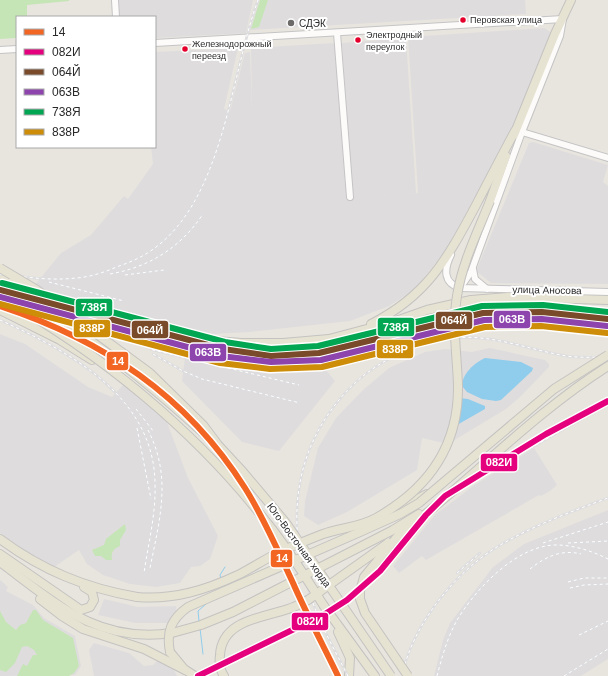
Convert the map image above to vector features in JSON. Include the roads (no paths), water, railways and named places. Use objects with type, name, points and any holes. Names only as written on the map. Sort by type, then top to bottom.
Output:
[{"type":"main road","points":[[374,519],[405,498],[422,483],[432,472],[441,458],[449,440],[454,426],[458,396],[455,317],[457,295],[467,259],[519,132],[555,34],[564,19],[571,0]]},
{"type":"main road","points":[[352,333],[386,316],[416,294],[444,262],[519,132]]},
{"type":"main road","points":[[0,268],[37,290],[150,373],[203,424],[218,445]]},
{"type":"main road","points":[[0,277],[34,295],[111,325],[137,332],[190,339],[283,343],[329,339],[427,310],[471,300],[508,297],[608,300]]},
{"type":"main road","name":"Юго-Восточная хорда","points":[[0,286],[63,322],[101,347],[175,407],[218,445],[286,523],[391,676]]},
{"type":"main road","points":[[0,297],[78,344],[164,414],[220,467],[268,524],[324,606],[375,676]]},
{"type":"main road","points":[[0,310],[60,340],[117,375]]},
{"type":"main road","points":[[185,670],[170,652],[168,632],[172,622],[178,614],[188,607],[400,514],[418,503],[444,482],[554,389],[608,355]]},
{"type":"main road","points":[[224,676],[219,662],[220,651],[222,642],[229,632],[238,625],[249,620],[291,608],[308,600],[426,514],[452,490],[561,398],[608,366]]},
{"type":"main road","points":[[71,580],[137,597],[164,598],[195,592],[240,574],[290,548],[324,534],[374,519],[401,508],[444,482]]},
{"type":"main road","points":[[1,562],[63,608],[97,626],[132,634],[149,635],[172,633],[201,626],[233,612],[354,551],[414,517],[452,490]]},
{"type":"main road","points":[[397,536],[364,577],[360,591],[360,599],[365,613],[408,676]]},
{"type":"main road","points":[[0,539],[47,569],[92,592],[94,596],[93,604],[87,609],[76,609],[0,554]]},
{"type":"main road","points":[[25,581],[40,599],[62,616],[83,629],[144,649],[195,676]]},
{"type":"main road","points":[[324,606],[346,647],[350,658],[349,676]]},
{"type":"street","points":[[115,0],[116,16]]},
{"type":"street","points":[[156,43],[564,19]]},
{"type":"street","points":[[337,33],[350,197]]},
{"type":"street","points":[[0,50],[16,49]]},
{"type":"street","points":[[461,234],[446,270],[447,279],[452,285],[460,288],[467,280],[519,132],[608,158]]},
{"type":"street","points":[[474,261],[474,276],[480,284],[487,289]]},
{"type":"street","name":"улица Аносова","points":[[460,288],[608,292]]},
{"type":"water","points":[[485,358],[521,362],[533,368],[532,371],[501,400],[496,401],[482,399],[467,392],[462,386],[464,377],[469,369]]},
{"type":"water","points":[[460,398],[468,399],[485,406],[485,409],[457,425]]},
{"type":"waterway","points":[[221,579],[220,575],[225,567]]},
{"type":"waterway","points":[[199,621],[198,611],[206,604]]},
{"type":"waterway","points":[[200,628],[203,654]]},
{"type":"railway","points":[[0,274],[57,279],[93,275],[128,263],[144,255],[152,250],[176,228],[195,201],[210,169],[222,135],[248,31],[258,0]]},
{"type":"railway","points":[[110,274],[125,271],[151,261],[163,254],[185,236],[203,214]]},
{"type":"railway","points":[[125,275],[164,270]]},
{"type":"railway","points":[[49,282],[124,301]]},
{"type":"railway","points":[[66,307],[85,318],[153,350],[299,385]]},
{"type":"railway","points":[[0,320],[54,347],[80,363],[104,382],[124,403],[141,427],[151,454],[155,485],[153,518],[144,573]]},
{"type":"railway","points":[[348,676],[316,611],[306,582],[300,554],[297,525],[298,497],[303,470],[312,443],[326,417],[345,393],[368,372],[395,356],[425,344],[456,338],[470,337],[497,340],[566,356],[608,357]]},
{"type":"railway","points":[[153,354],[183,371],[202,379],[300,403]]},
{"type":"railway","points":[[499,466],[608,404]]},
{"type":"railway","points":[[136,409],[154,432]]},
{"type":"railway","points":[[137,428],[151,499]]},
{"type":"railway","points":[[148,430],[160,464],[162,481],[160,515],[150,568]]},
{"type":"railway","points":[[402,676],[407,657],[425,620],[437,602],[465,571],[481,558],[510,539],[565,514],[608,498]]},
{"type":"railway","points":[[543,543],[608,522]]},
{"type":"railway","points":[[568,543],[608,541]]},
{"type":"railway","points":[[437,676],[450,635],[456,622],[474,596],[485,584],[512,561],[541,547],[556,545],[583,549],[608,559]]},
{"type":"railway","points":[[457,573],[480,553]]},
{"type":"railway","points":[[530,569],[541,561],[560,553],[581,554]]},
{"type":"railway","points":[[568,582],[584,578],[608,578]]},
{"type":"railway","points":[[570,588],[584,585],[608,584]]},
{"type":"railway","points":[[579,635],[608,621]]},
{"type":"railway","points":[[564,676],[608,649]]},
{"type":"place","name":"Перовская улица","points":[[463,20]]},
{"type":"place","name":"СДЭК","points":[[291,23]]},
{"type":"place","name":"Электродный переулок","points":[[358,40]]},
{"type":"place","name":"Железнодорожный переезд","points":[[185,49]]}]
